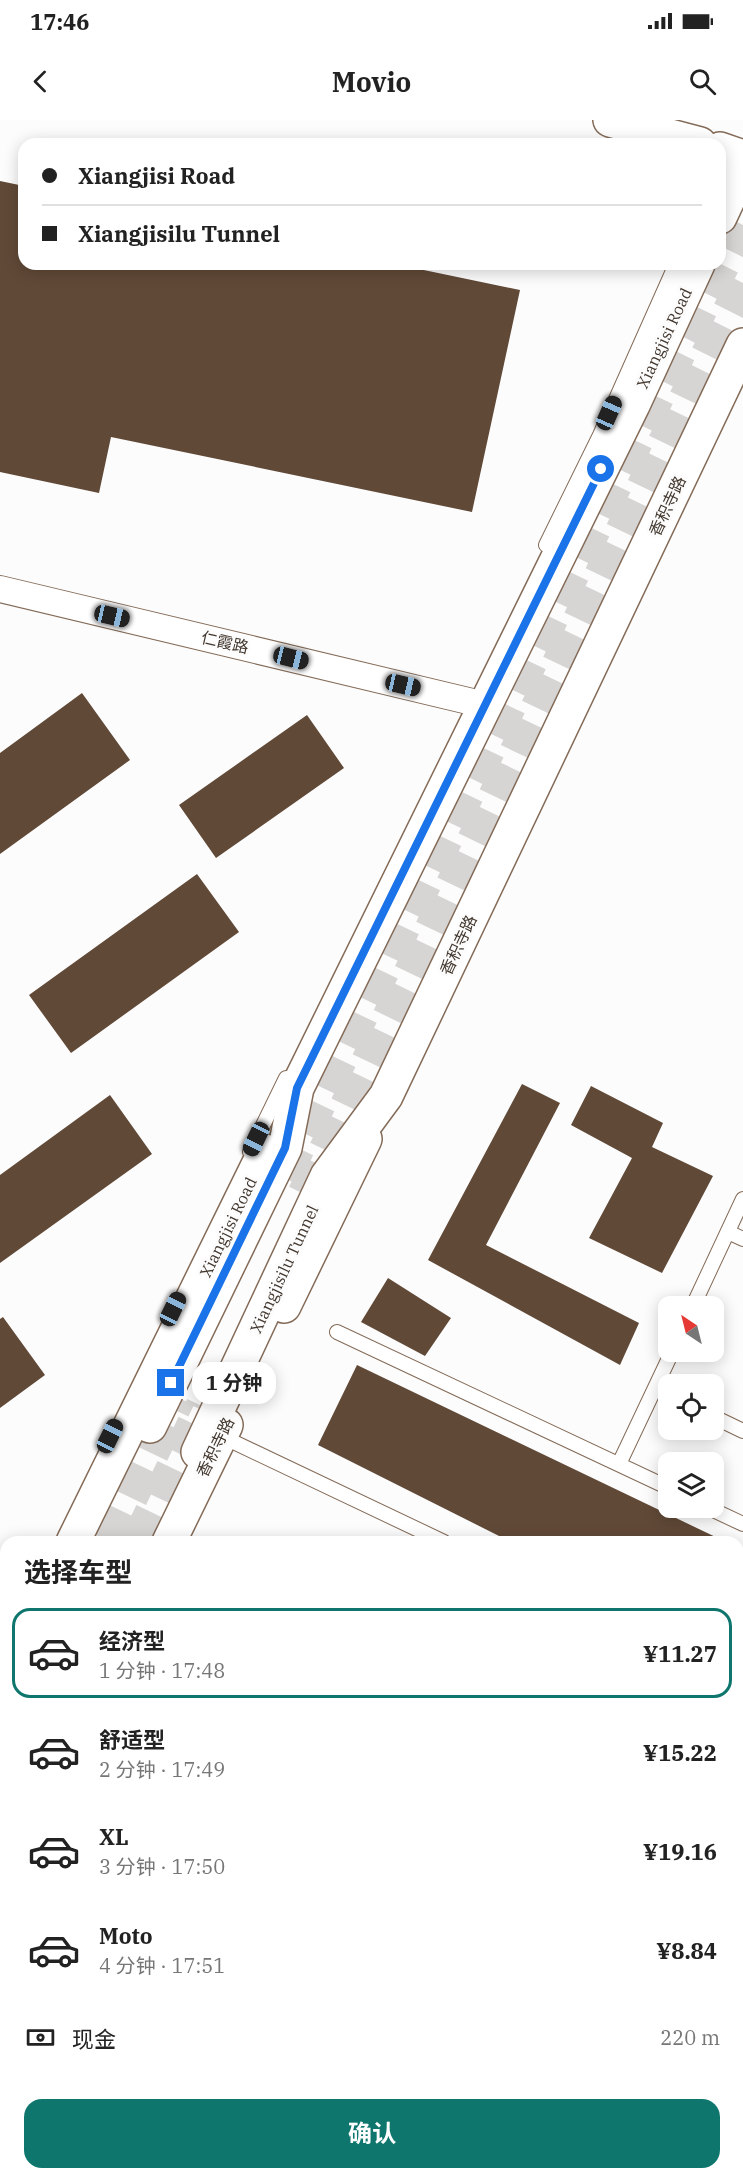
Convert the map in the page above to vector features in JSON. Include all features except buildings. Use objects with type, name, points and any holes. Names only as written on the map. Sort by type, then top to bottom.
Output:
[{"type":"main road","points":[[610,120],[668,138]]},
{"type":"main road","name":"Xiangjisi Road","points":[[77,1536],[474,702],[633,405],[695,270]]},
{"type":"main road","name":"香积寺路","points":[[386,1096],[743,345]]},
{"type":"main road","points":[[150,1426],[285,1148],[295,1076]]},
{"type":"main road","name":"Xiangjisilu Tunnel","points":[[209,1444],[327,1176],[386,1096]]},
{"type":"main road","name":"香积寺路","points":[[171,1536],[209,1444]]},
{"type":"street","name":"仁霞路","points":[[0,589],[474,702]]},
{"type":"lane","points":[[537,562],[600,435],[673,270]]},
{"type":"lane","points":[[61,1536],[295,1076]]},
{"type":"lane","points":[[698,1296],[743,1199]]},
{"type":"lane","points":[[728,1232],[743,1239]]},
{"type":"lane","points":[[337,1332],[658,1483]]},
{"type":"lane","points":[[619,1464],[667,1362]]},
{"type":"lane","points":[[724,1422],[743,1431]]},
{"type":"lane","points":[[209,1444],[430,1536]]},
{"type":"lane","points":[[724,1515],[743,1524]]},
{"type":"tunnel","points":[[726,259],[743,225]]},
{"type":"tunnel","points":[[284,1178],[721,270]]},
{"type":"tunnel","points":[[304,1194],[686,397],[743,283]]},
{"type":"tunnel","points":[[113,1536],[179,1398]]},
{"type":"tunnel","points":[[140,1536],[202,1406]]},
{"type":"route","points":[[171,1383],[285,1148],[297,1088],[601,469]]}]
